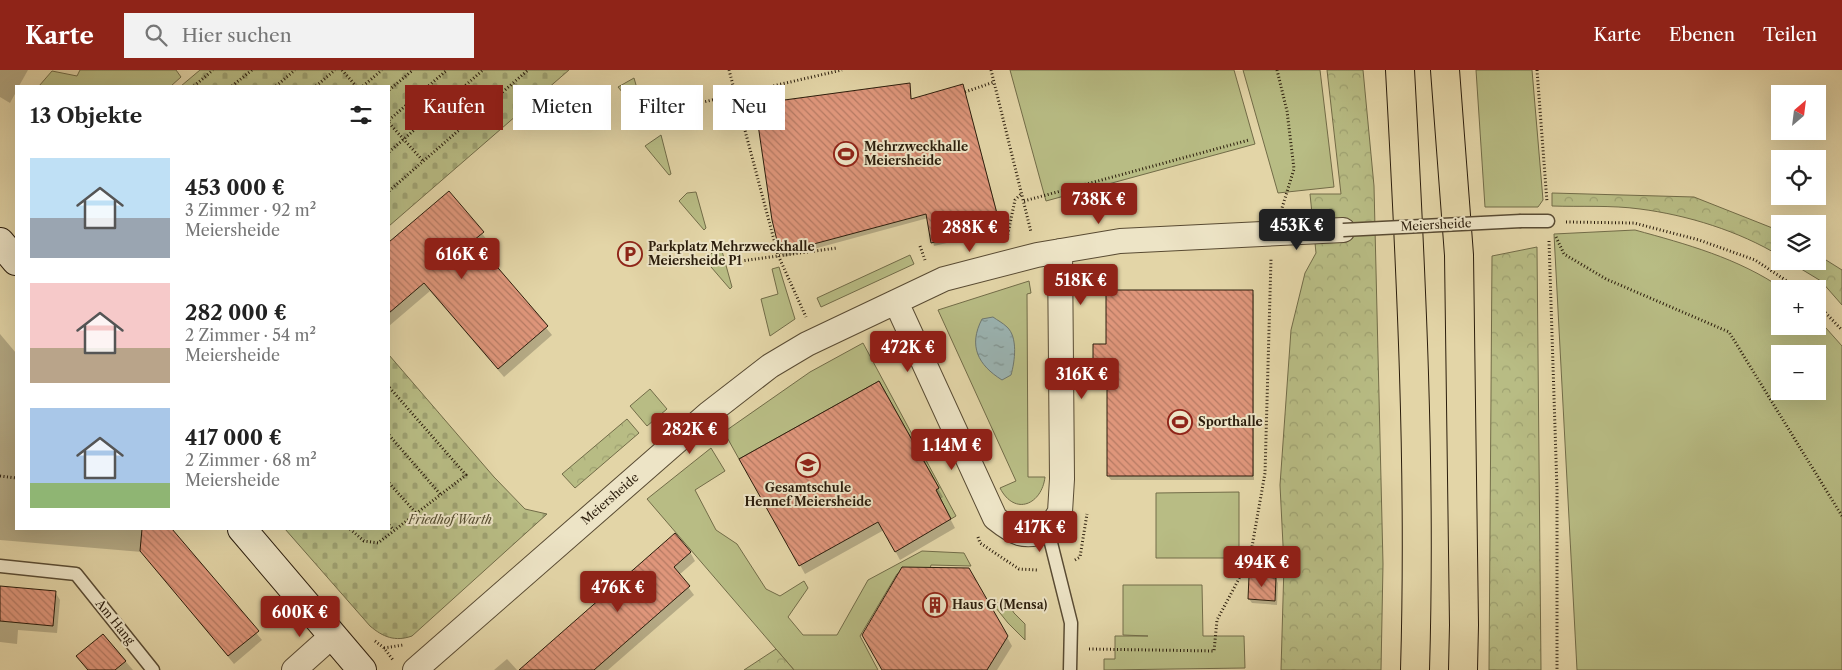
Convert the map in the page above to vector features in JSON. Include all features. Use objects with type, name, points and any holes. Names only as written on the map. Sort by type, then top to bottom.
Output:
[{"type":"highway","points":[[1400,70],[1410,259],[1418,556],[1415,670]]},
{"type":"highway","points":[[1445,70],[1459,255],[1463,670]]},
{"type":"main road","points":[[0,242],[15,261]]},
{"type":"main road","points":[[243,530],[284,575],[332,636],[362,670]]},
{"type":"street","name":"Meiersheide","points":[[415,670],[708,414],[770,366],[807,344],[944,279],[1060,251],[1120,241],[1343,230]]},
{"type":"street","points":[[896,302],[995,518],[1012,532],[1032,535],[1048,531],[1060,512],[1062,479],[1060,251]]},
{"type":"street","points":[[294,670],[332,636]]},
{"type":"lane","name":"Meiersheide","points":[[1343,230],[1548,221]]},
{"type":"lane","points":[[1048,531],[1056,572],[1071,623],[1070,670]]},
{"type":"lane","name":"Am Hang","points":[[0,566],[76,574],[153,670]]},
{"type":"path","points":[[195,85],[213,70]]},
{"type":"path","points":[[233,85],[252,70]]},
{"type":"path","points":[[277,85],[295,70]]},
{"type":"path","points":[[317,85],[335,70]]},
{"type":"path","points":[[342,70],[355,85]]},
{"type":"path","points":[[364,85],[382,70]]},
{"type":"path","points":[[390,89],[413,70]]},
{"type":"path","points":[[390,121],[442,72],[447,70]]},
{"type":"path","points":[[390,151],[483,70]]},
{"type":"path","points":[[390,190],[528,70]]},
{"type":"path","points":[[729,70],[733,85]]},
{"type":"path","points":[[778,85],[842,70]]},
{"type":"path","points":[[991,70],[1030,228]]},
{"type":"path","points":[[1275,233],[1294,169],[1286,111],[1277,70]]},
{"type":"path","points":[[1536,70],[1548,221],[1557,490],[1557,670]]},
{"type":"path","points":[[965,92],[994,82]]},
{"type":"path","points":[[390,123],[424,162]]},
{"type":"path","points":[[745,130],[778,255],[804,310]]},
{"type":"path","points":[[1024,201],[1249,140]]},
{"type":"path","points":[[1007,239],[1015,200],[1022,193]]},
{"type":"path","points":[[1548,221],[1634,222],[1690,237],[1755,260],[1786,280]]},
{"type":"path","points":[[1548,221],[1564,254],[1606,279],[1729,332],[1842,516]]},
{"type":"path","points":[[920,246],[925,261]]},
{"type":"path","points":[[741,261],[838,248]]},
{"type":"path","points":[[1071,648],[1214,650],[1217,620],[1250,558],[1265,473],[1271,258]]},
{"type":"path","points":[[1826,313],[1842,330]]},
{"type":"path","points":[[351,530],[364,541],[378,543],[466,475],[390,388]]},
{"type":"path","points":[[390,436],[440,494]]},
{"type":"path","points":[[0,476],[15,478]]},
{"type":"path","points":[[390,484],[416,513]]},
{"type":"path","points":[[977,535],[980,543],[1019,569],[1056,572],[1080,557],[1087,504]]},
{"type":"path","points":[[390,526],[394,530]]},
{"type":"green space","points":[[80,70],[176,70],[181,77],[172,85],[40,85],[52,71],[77,76]]},
{"type":"green space","points":[[200,70],[569,70],[552,85],[513,85],[513,119],[503,127],[503,85],[405,85],[405,130],[500,130],[390,225],[390,85],[182,85]]},
{"type":"green space","points":[[1010,70],[1234,70],[1255,144],[1046,201]]},
{"type":"green space","points":[[1243,70],[1320,70],[1334,187],[1278,193]]},
{"type":"green space","points":[[1327,70],[1363,70],[1374,186],[1383,564],[1381,670],[1281,670],[1284,565],[1280,485],[1291,330],[1305,273],[1316,253],[1310,194],[1341,194]]},
{"type":"green space","points":[[1476,70],[1532,70],[1543,200],[1538,207],[1485,207]]},
{"type":"green space","points":[[634,78],[636,85],[622,85]]},
{"type":"green space","points":[[661,135],[671,174],[669,175],[645,146]]},
{"type":"green space","points":[[696,192],[706,228],[704,230],[679,201],[687,193]]},
{"type":"green space","points":[[1552,193],[1694,197],[1771,227],[1771,251],[1712,225],[1676,215],[1629,208],[1552,206]]},
{"type":"green space","points":[[1635,230],[1730,260],[1771,281],[1771,335],[1826,335],[1826,328],[1842,346],[1842,670],[1577,670],[1554,234]]},
{"type":"green space","points":[[1537,247],[1541,670],[1489,670],[1492,256]]},
{"type":"green space","points":[[722,251],[732,287],[730,289],[705,260],[713,252]]},
{"type":"green space","points":[[910,255],[914,264],[821,307],[817,298]]},
{"type":"green space","points":[[1826,260],[1842,270],[1842,305],[1826,287],[1826,280],[1819,280],[1803,270],[1826,270]]},
{"type":"green space","points":[[779,267],[795,319],[770,336],[761,299],[778,294],[772,269]]},
{"type":"green space","points":[[1029,281],[1031,293],[1027,294],[1028,477],[1045,477],[1039,494],[1027,504],[1020,504],[1006,497],[1000,488],[1016,481],[938,310]]},
{"type":"green space","points":[[863,343],[956,516],[951,519],[936,490],[939,488],[879,381],[739,459],[724,432],[810,372]]},
{"type":"green space","name":"Friedhof Warth","points":[[390,356],[494,477],[525,509],[547,514],[412,636],[400,639],[389,637],[370,626],[286,530],[390,530]]},
{"type":"green space","points":[[650,389],[667,409],[647,426],[630,406]]},
{"type":"green space","points":[[627,419],[639,433],[575,488],[562,474]]},
{"type":"green space","points":[[711,448],[725,471],[695,490],[716,530],[737,544],[766,589],[780,596],[804,581],[808,588],[788,617],[803,635],[837,635],[868,580],[922,551],[964,553],[971,566],[931,565],[929,572],[897,574],[860,636],[878,670],[794,670],[647,499]]},
{"type":"green space","points":[[1239,492],[1239,558],[1156,558],[1156,493]]},
{"type":"green space","points":[[1123,585],[1202,585],[1203,636],[1244,636],[1245,668],[1104,670],[1104,659],[1115,659],[1115,636],[1148,636],[1123,635]]},
{"type":"green space","points":[[992,603],[1008,603],[1014,613],[1025,624],[1025,640],[1008,623]]},
{"type":"green space","points":[[776,649],[794,670],[744,670]]},
{"type":"water","points":[[993,317],[1007,327],[1014,343],[1014,363],[1011,375],[1002,380],[981,361],[976,346],[978,329],[982,319]]},
{"type":"building","name":"Mehrzweckhalle Meiersheide","points":[[910,83],[911,99],[963,84],[1000,225],[931,243],[926,214],[780,253],[772,220],[759,130],[785,130],[785,100]]},
{"type":"building","points":[[449,191],[484,232],[474,240],[548,326],[498,369],[424,283],[390,312],[390,241]]},
{"type":"building","name":"Sporthalle","points":[[1106,290],[1253,290],[1253,476],[1107,476],[1107,367],[1093,367],[1093,344],[1106,344]]},
{"type":"building","points":[[879,381],[939,488],[936,490],[951,519],[895,552],[878,522],[799,566],[739,459]]},
{"type":"building","points":[[142,530],[173,530],[259,631],[228,656],[140,551]]},
{"type":"building","points":[[675,533],[691,552],[674,567],[690,586],[594,670],[519,670]]},
{"type":"building","name":"Haus G (Mensa)","points":[[902,567],[969,568],[1008,636],[987,670],[882,670],[862,635]]},
{"type":"building","points":[[1249,576],[1276,578],[1275,601],[1248,599]]},
{"type":"building","points":[[0,586],[56,591],[53,626],[0,621]]},
{"type":"building","points":[[103,634],[126,661],[115,670],[88,670],[76,656]]},
{"type":"place","name":"Mehrzweckhalle Meiersheide","points":[[846,154]]},
{"type":"place","name":"Parkplatz Mehrzweckhalle Meiersheide P1","points":[[630,254]]},
{"type":"place","name":"Sporthalle","points":[[1180,422]]},
{"type":"place","name":"Gesamtschule Hennef Meiersheide","points":[[808,465]]},
{"type":"place","name":"Haus G (Mensa)","points":[[935,605]]}]
